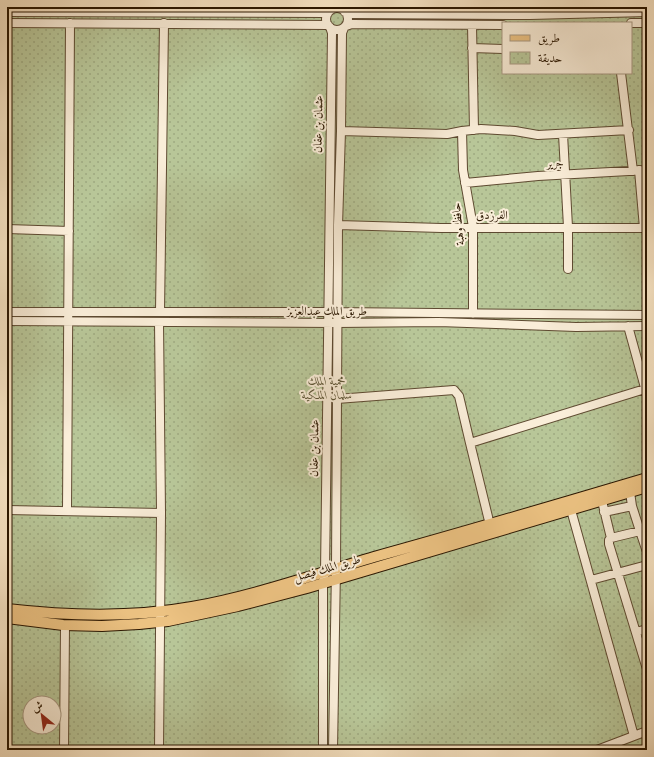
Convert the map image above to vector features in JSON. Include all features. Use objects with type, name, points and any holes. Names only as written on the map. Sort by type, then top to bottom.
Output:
[{"type":"main road","name":"طريق الملك فيصل","points":[[7,609],[63,614],[160,616],[236,597],[325,572],[647,478]]},
{"type":"main road","name":"طريق الملك فيصل","points":[[7,618],[65,625],[102,626],[160,616],[238,606],[323,583],[647,487]]},
{"type":"street","points":[[7,12],[335,9],[344,10],[353,14],[403,11],[609,10],[647,12]]},
{"type":"street","points":[[330,10],[326,21],[334,30],[339,30],[352,24],[502,25]]},
{"type":"street","points":[[344,10],[348,18],[345,27]]},
{"type":"street","points":[[7,23],[164,23],[329,26]]},
{"type":"street","points":[[67,511],[70,23]]},
{"type":"street","points":[[160,312],[164,23]]},
{"type":"street","points":[[632,23],[647,23]]},
{"type":"street","points":[[472,25],[474,130]]},
{"type":"street","name":"عثمان بن عفان","points":[[323,750],[323,583],[325,572],[327,312],[332,33],[329,26]]},
{"type":"street","name":"عثمان بن عفان","points":[[333,750],[336,579],[338,225],[342,33],[345,27]]},
{"type":"street","points":[[472,48],[502,49]]},
{"type":"street","points":[[621,74],[629,130],[640,171],[646,228]]},
{"type":"street","points":[[341,131],[447,134],[474,130],[515,130],[538,135],[629,130]]},
{"type":"street","name":"حافظ وهبة","points":[[462,131],[462,170],[473,227],[473,314]]},
{"type":"street","points":[[563,134],[568,227],[568,269]]},
{"type":"street","name":"جرير","points":[[465,183],[564,174],[640,171]]},
{"type":"street","name":"الفرزدق","points":[[338,225],[646,228]]},
{"type":"street","points":[[7,229],[69,231]]},
{"type":"street","name":"طريق الملك عبدالعزيز","points":[[7,312],[159,322],[337,324],[439,322],[576,326],[647,326]]},
{"type":"street","name":"طريق الملك عبدالعزيز","points":[[7,321],[160,312],[647,315]]},
{"type":"street","points":[[159,322],[161,513],[159,750]]},
{"type":"street","points":[[470,443],[646,392],[628,326]]},
{"type":"street","points":[[337,399],[454,390],[459,396],[490,525]]},
{"type":"street","points":[[630,492],[632,506],[647,552]]},
{"type":"street","points":[[602,501],[611,538],[609,540],[609,544],[647,669]]},
{"type":"street","points":[[604,512],[632,506]]},
{"type":"street","points":[[7,510],[161,513]]},
{"type":"street","points":[[571,510],[634,736]]},
{"type":"street","points":[[611,538],[640,531]]},
{"type":"street","points":[[591,580],[647,565]]},
{"type":"street","points":[[64,750],[65,625]]},
{"type":"street","points":[[636,632],[647,629]]},
{"type":"street","points":[[597,750],[616,747],[634,736],[647,731]]},
{"type":"green space","name":"محمية الملك سلمان الملكية","points":[[7,7],[647,7],[647,750],[7,750]]}]
